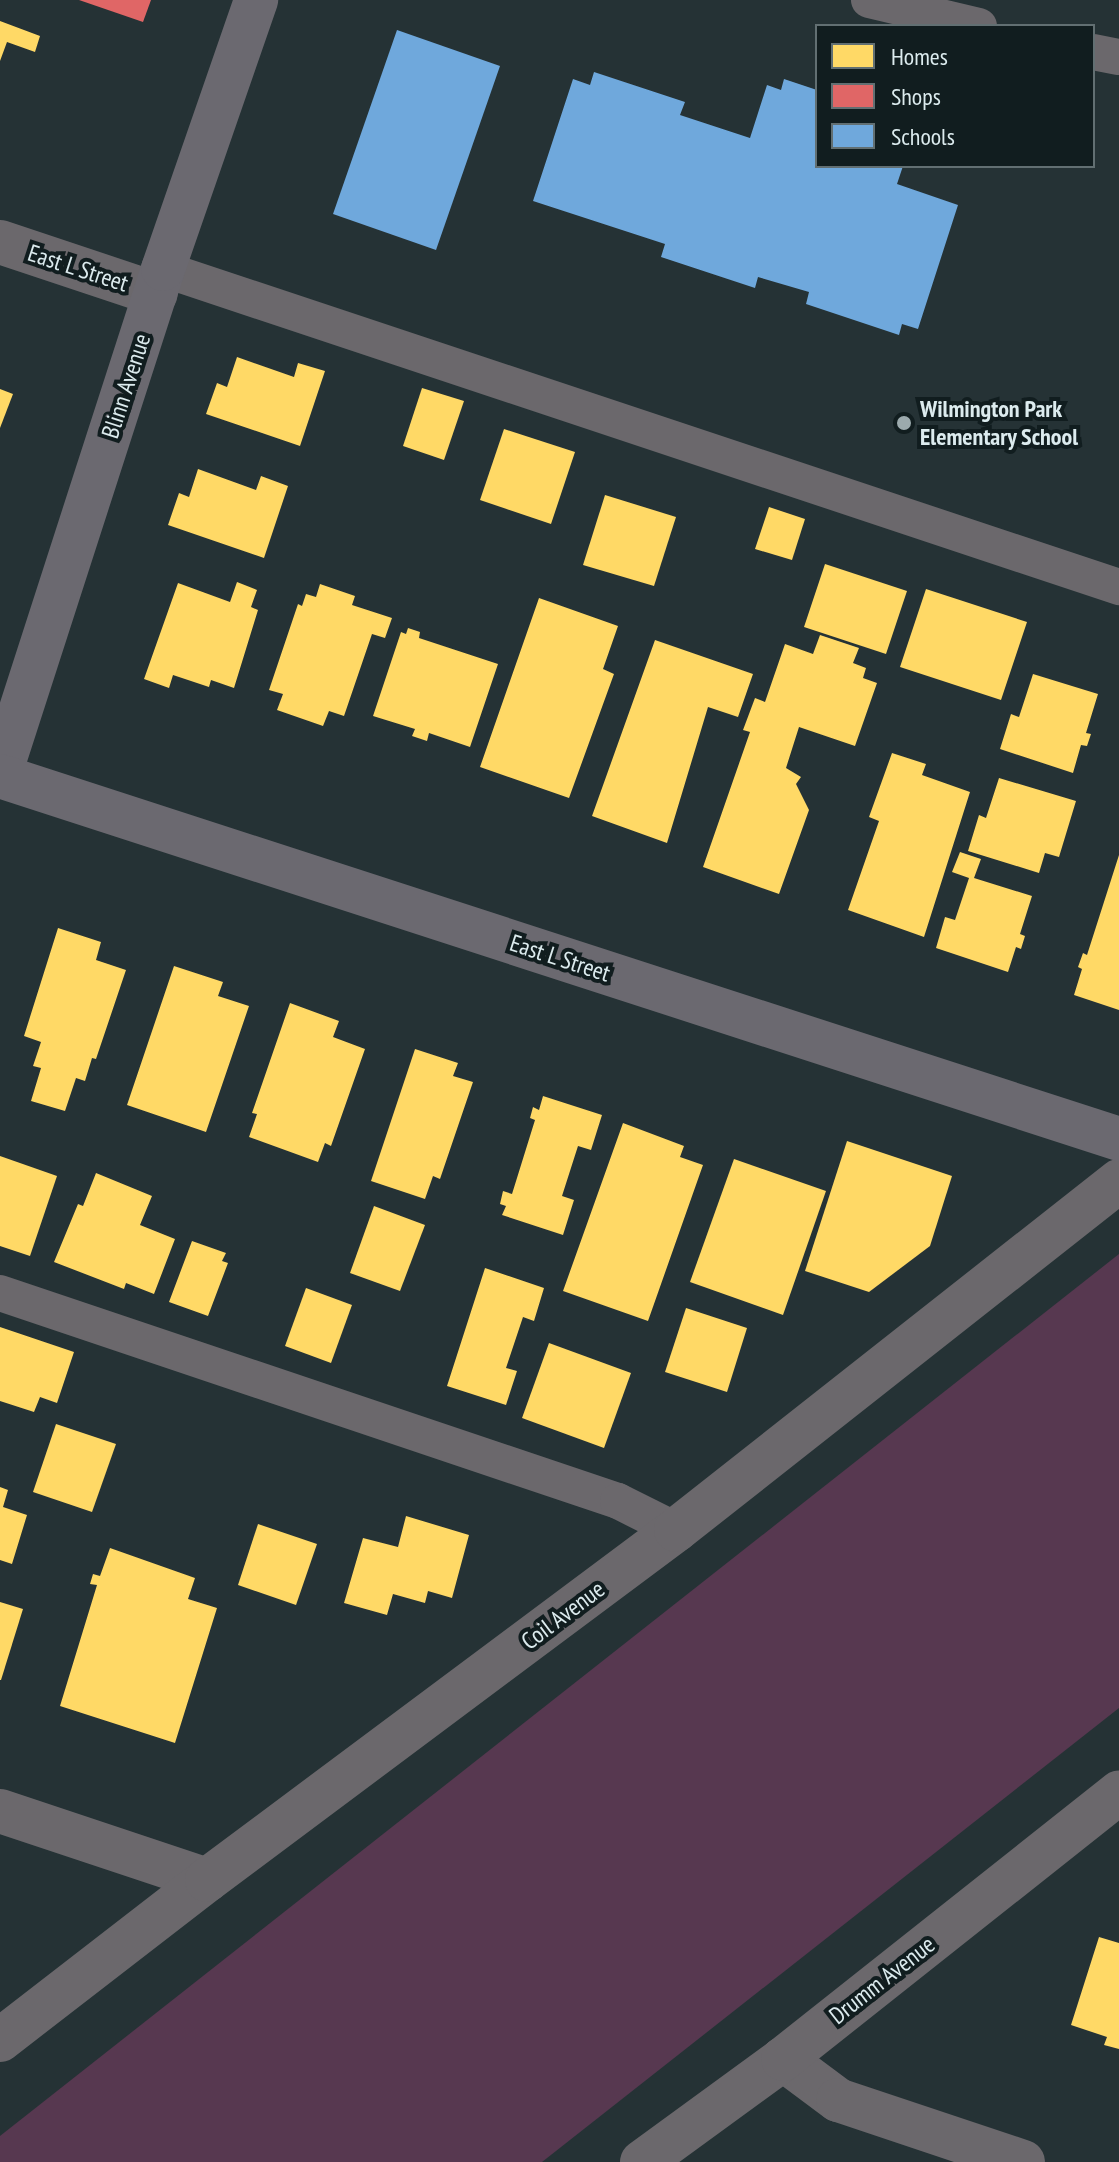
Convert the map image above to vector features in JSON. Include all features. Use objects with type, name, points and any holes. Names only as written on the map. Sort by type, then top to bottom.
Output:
[{"type":"street","name":"Blinn Avenue","points":[[0,775],[160,282],[256,0]]},
{"type":"street","name":"East L Street","points":[[0,242],[160,282]]},
{"type":"street","name":"East L Street","points":[[0,775],[1119,1139]]},
{"type":"street","name":"Coil Avenue","points":[[0,2040],[207,1880],[676,1530],[1119,1181]]},
{"type":"street","name":"Drumm Avenue","points":[[642,2162],[783,2059],[1119,1793]]},
{"type":"street","points":[[0,1811],[207,1880]]},
{"type":"street","points":[[783,2059],[838,2100],[1023,2162]]},
{"type":"lane","points":[[869,0],[971,24]]},
{"type":"lane","points":[[1095,52],[1119,57]]},
{"type":"lane","points":[[160,282],[1119,587]]},
{"type":"lane","points":[[0,1293],[618,1501],[676,1530]]},
{"type":"shaded area","points":[[1119,1254],[1119,1708],[542,2162],[0,2162],[0,2136]]},
{"type":"building: Homes","points":[[0,21],[40,36],[35,52],[7,42],[0,61]]},
{"type":"building: Homes","points":[[237,357],[294,377],[298,363],[325,371],[300,446],[206,414],[217,383],[227,387]]},
{"type":"building: Homes","points":[[422,388],[464,401],[444,460],[403,446]]},
{"type":"building: Homes","points":[[0,389],[13,394],[0,428]]},
{"type":"building: Homes","points":[[504,429],[575,452],[551,524],[480,500]]},
{"type":"building: Homes","points":[[198,469],[256,490],[261,476],[288,486],[264,558],[168,525],[179,493],[189,497]]},
{"type":"building: Homes","points":[[605,495],[676,517],[654,586],[583,565]]},
{"type":"building: Homes","points":[[769,507],[805,519],[792,560],[755,549]]},
{"type":"building: Homes","points":[[825,564],[907,591],[886,654],[804,627]]},
{"type":"building: Homes","points":[[237,582],[257,590],[251,607],[258,610],[234,688],[211,680],[209,687],[173,675],[169,688],[144,679],[178,583],[230,602]]},
{"type":"building: Homes","points":[[320,584],[355,596],[352,605],[392,618],[385,638],[372,634],[344,716],[329,711],[323,726],[277,710],[283,694],[269,690],[298,604],[302,606],[306,594],[316,597]]},
{"type":"building: Homes","points":[[926,589],[1027,622],[1001,700],[900,667]]},
{"type":"building: Homes","points":[[539,598],[618,626],[603,669],[614,674],[569,798],[480,767]]},
{"type":"building: Homes","points":[[408,628],[420,632],[419,638],[498,664],[470,747],[429,733],[427,741],[412,736],[415,729],[373,716],[401,632],[406,634]]},
{"type":"building: Homes","points":[[820,635],[859,648],[853,663],[866,668],[863,678],[877,683],[855,746],[799,727],[786,768],[801,777],[796,784],[809,810],[779,894],[703,867],[750,732],[743,730],[755,698],[765,702],[785,644],[813,654]]},
{"type":"building: Homes","points":[[655,640],[753,674],[738,717],[708,707],[667,843],[592,816]]},
{"type":"building: Homes","points":[[1033,674],[1098,694],[1086,733],[1091,734],[1087,746],[1081,745],[1073,773],[1000,749],[1011,714],[1019,717]]},
{"type":"building: Homes","points":[[892,753],[926,764],[922,775],[970,792],[924,937],[848,910],[879,821],[869,817]]},
{"type":"building: Homes","points":[[999,778],[1076,801],[1059,857],[1045,853],[1039,873],[968,851],[979,815],[986,818]]},
{"type":"building: Homes","points":[[960,852],[981,859],[974,878],[1032,896],[1020,934],[1025,936],[1021,949],[1016,947],[1008,972],[936,948],[945,917],[955,920],[969,878],[952,872]]},
{"type":"building: Homes","points":[[1119,855],[1119,1010],[1074,995],[1082,969],[1078,967],[1083,953],[1087,955]]},
{"type":"building: Homes","points":[[58,928],[101,942],[96,960],[126,970],[96,1059],[92,1058],[85,1081],[76,1078],[65,1111],[31,1101],[41,1068],[33,1066],[41,1042],[24,1036]]},
{"type":"building: Homes","points":[[174,966],[223,982],[218,996],[249,1006],[206,1132],[127,1105]]},
{"type":"building: Homes","points":[[290,1003],[339,1021],[333,1037],[365,1049],[331,1146],[325,1143],[318,1162],[249,1137],[257,1114],[252,1113]]},
{"type":"building: Homes","points":[[415,1049],[458,1063],[453,1076],[473,1082],[440,1179],[433,1176],[425,1199],[371,1181]]},
{"type":"building: Homes","points":[[543,1096],[602,1115],[591,1150],[578,1146],[562,1196],[574,1200],[563,1235],[502,1215],[506,1206],[500,1204],[503,1191],[512,1194],[535,1120],[530,1118],[533,1107],[539,1110]]},
{"type":"building: Homes","points":[[623,1123],[684,1146],[680,1157],[703,1165],[648,1321],[563,1291]]},
{"type":"building: Homes","points":[[847,1141],[952,1176],[930,1246],[869,1292],[805,1271]]},
{"type":"building: Homes","points":[[0,1156],[57,1176],[30,1256],[0,1246]]},
{"type":"building: Homes","points":[[734,1159],[826,1191],[783,1315],[690,1282]]},
{"type":"building: Homes","points":[[96,1173],[152,1196],[140,1225],[175,1239],[154,1294],[126,1283],[124,1289],[54,1262],[78,1204],[83,1206]]},
{"type":"building: Homes","points":[[374,1206],[425,1225],[400,1291],[350,1273]]},
{"type":"building: Homes","points":[[192,1241],[226,1253],[222,1261],[228,1263],[208,1316],[169,1302]]},
{"type":"building: Homes","points":[[485,1268],[544,1288],[534,1321],[523,1317],[506,1368],[517,1371],[506,1405],[447,1386]]},
{"type":"building: Homes","points":[[306,1288],[352,1305],[331,1363],[285,1346]]},
{"type":"building: Homes","points":[[686,1308],[747,1328],[727,1392],[665,1372]]},
{"type":"building: Homes","points":[[0,1327],[74,1352],[57,1403],[40,1397],[34,1412],[0,1401]]},
{"type":"building: Homes","points":[[549,1343],[631,1373],[604,1448],[522,1418]]},
{"type":"building: Homes","points":[[56,1424],[116,1444],[92,1512],[33,1492]]},
{"type":"building: Homes","points":[[0,1487],[8,1490],[3,1507],[27,1515],[12,1564],[0,1560]]},
{"type":"building: Homes","points":[[406,1516],[469,1535],[452,1598],[428,1591],[425,1603],[393,1594],[387,1615],[344,1603],[363,1538],[398,1547]]},
{"type":"building: Homes","points":[[258,1524],[317,1544],[296,1605],[238,1585]]},
{"type":"building: Homes","points":[[110,1548],[195,1578],[188,1599],[217,1608],[175,1743],[60,1706],[97,1585],[90,1584],[93,1574],[100,1576]]},
{"type":"building: Homes","points":[[0,1602],[23,1609],[1,1680],[0,1680]]},
{"type":"building: Homes","points":[[1099,1937],[1119,1943],[1119,2049],[1104,2045],[1107,2037],[1071,2025]]},
{"type":"building: Shops","points":[[79,0],[151,0],[143,22]]},
{"type":"building: Schools","points":[[397,30],[500,66],[436,250],[333,214]]},
{"type":"building: Schools","points":[[594,72],[685,102],[680,115],[750,138],[767,85],[781,90],[784,79],[815,89],[815,168],[902,168],[897,184],[958,205],[918,329],[902,324],[899,335],[806,304],[809,292],[758,277],[755,288],[661,257],[665,244],[533,201],[573,79],[590,85]]},
{"type":"place","name":"Wilmington Park Elementary School","points":[[904,423]]}]
